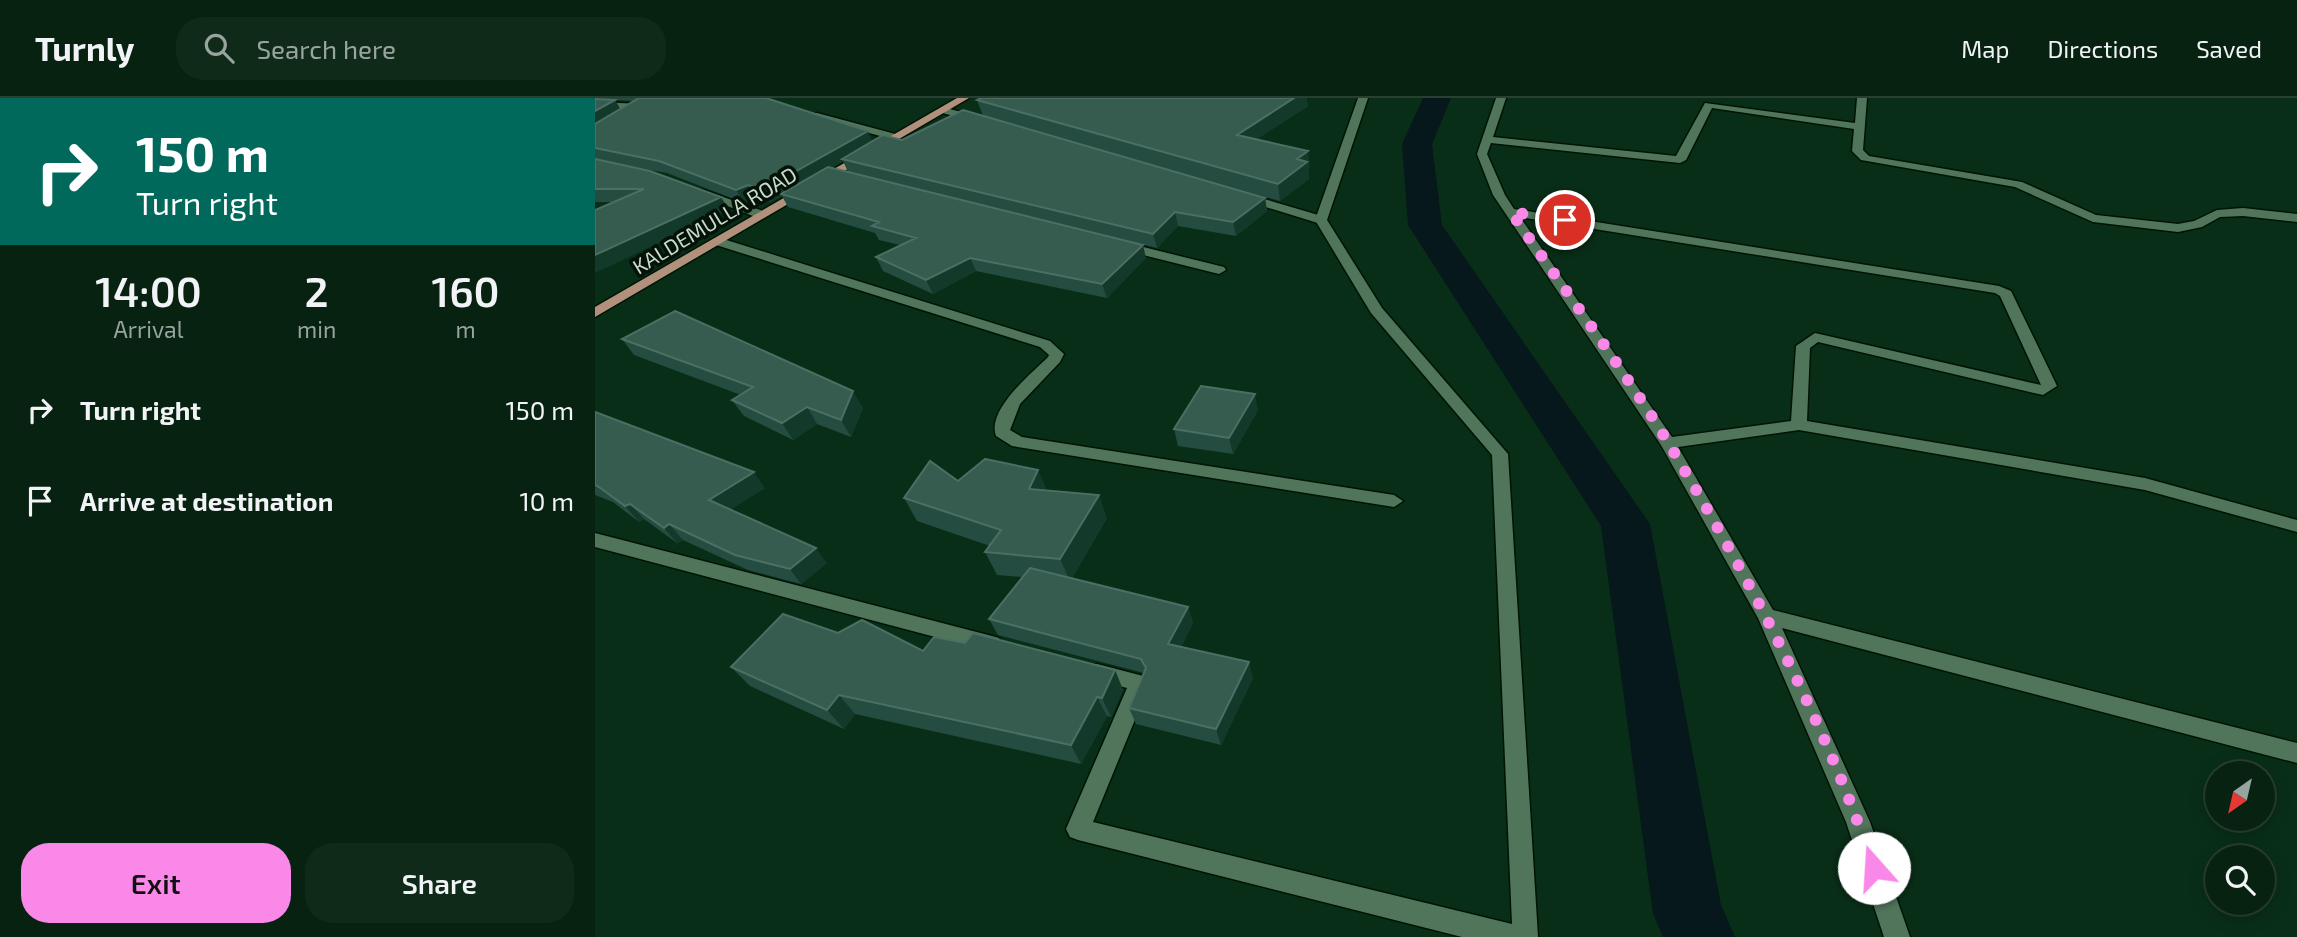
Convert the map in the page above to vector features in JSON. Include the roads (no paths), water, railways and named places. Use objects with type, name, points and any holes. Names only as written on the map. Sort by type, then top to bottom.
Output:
[{"type":"main road","name":"KALDEMULLA ROAD","points":[[595,313],[964,98]]},
{"type":"street","points":[[1321,220],[1363,98]]},
{"type":"street","points":[[1501,98],[1482,155],[1499,195],[1668,443],[1767,616],[1858,822],[1897,937]]},
{"type":"street","points":[[1862,98],[1857,151],[1865,158],[2018,184],[2093,218],[2178,228],[2198,224],[2217,214],[2242,212],[2297,218]]},
{"type":"street","points":[[595,105],[647,105],[624,119]]},
{"type":"street","points":[[1486,139],[1680,160],[1709,105],[1860,127]]},
{"type":"street","points":[[943,110],[990,124]]},
{"type":"street","points":[[806,113],[894,137]]},
{"type":"street","points":[[833,174],[859,180]]},
{"type":"street","points":[[687,187],[762,215]]},
{"type":"street","points":[[1229,193],[1321,220],[1376,310],[1500,454],[1525,937]]},
{"type":"street","points":[[1511,212],[1999,290],[2006,294],[2049,386],[2043,390],[1815,337],[1803,346],[1799,425]]},
{"type":"street","points":[[720,242],[1045,344],[1057,355],[1055,359],[1008,409],[1002,420],[1002,432],[1019,442],[1394,501]]},
{"type":"street","points":[[1105,242],[1219,270]]},
{"type":"street","points":[[1668,443],[1799,425],[2145,484],[2297,526]]},
{"type":"street","points":[[595,540],[1007,648]]},
{"type":"street","points":[[1767,616],[2297,753]]},
{"type":"street","points":[[1074,666],[1140,683],[1078,829],[1512,937]]},
{"type":"waterway","points":[[1437,98],[1417,144],[1425,225],[1625,524],[1688,914],[1700,937]]}]
